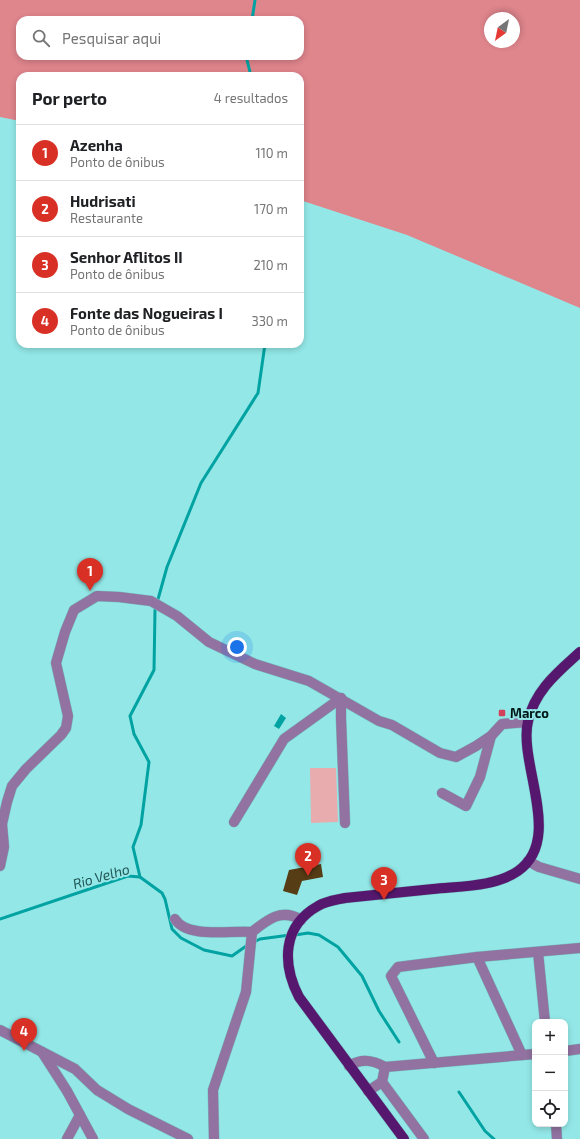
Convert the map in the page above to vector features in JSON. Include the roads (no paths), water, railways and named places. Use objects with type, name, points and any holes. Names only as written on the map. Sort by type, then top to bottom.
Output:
[{"type":"main road","points":[[404,1139],[299,998],[288,973],[288,948],[292,934],[301,920],[319,905],[329,902],[345,898],[476,884],[499,879],[518,871],[528,861],[535,848],[539,830],[537,807],[527,747],[528,722],[534,703],[545,684],[580,652]]},
{"type":"street","points":[[0,866],[4,847],[2,824],[12,786],[26,769],[61,735],[66,728],[68,716],[56,663],[66,632],[74,610],[98,596],[151,601],[177,616],[209,642],[255,664],[308,681],[342,698],[379,721],[392,725],[440,753],[456,757],[491,736],[502,724],[528,722]]},
{"type":"street","points":[[234,822],[284,739],[342,698]]},
{"type":"street","points":[[342,698],[341,718],[345,823]]},
{"type":"street","points":[[442,793],[466,806],[480,777],[491,736]]},
{"type":"street","points":[[528,861],[540,867],[580,879]]},
{"type":"street","points":[[175,919],[178,925],[188,929],[204,932],[252,932],[271,917],[294,916],[301,920]]},
{"type":"street","points":[[214,1139],[213,1090],[246,992],[252,932]]},
{"type":"street","points":[[434,1063],[391,976],[398,966],[580,948]]},
{"type":"street","points":[[538,952],[545,1019]]},
{"type":"street","points":[[477,957],[522,1055]]},
{"type":"street","points":[[0,1030],[75,1069],[97,1090],[128,1109],[188,1139]]},
{"type":"street","points":[[568,1051],[580,1049]]},
{"type":"street","points":[[41,1051],[67,1091],[93,1139]]},
{"type":"street","points":[[349,1066],[358,1060],[369,1060],[385,1067],[532,1054]]},
{"type":"street","points":[[368,1091],[382,1082],[385,1075],[385,1067]]},
{"type":"street","points":[[382,1082],[424,1139]]},
{"type":"street","points":[[67,1139],[80,1115]]},
{"type":"street","points":[[556,1127],[557,1139]]},
{"type":"water","points":[[281,714],[286,718],[279,729],[274,726]]},
{"type":"waterway","points":[[253,16],[255,0]]},
{"type":"waterway","points":[[247,60],[250,72]]},
{"type":"waterway","points":[[140,877],[133,847],[141,825],[149,762],[134,734],[130,716],[154,670],[155,610],[167,567],[201,483],[258,393],[264,348]]},
{"type":"waterway","name":"Rio Velho","points":[[0,919],[128,876],[140,877],[162,893],[165,899],[172,929],[181,938],[204,950],[232,956],[249,944]]},
{"type":"waterway","name":"Rio Velho","points":[[295,935],[308,933],[319,935],[338,947],[362,976],[379,1011],[399,1042]]},
{"type":"waterway","name":"Rio Velho","points":[[254,942],[260,939],[290,935]]},
{"type":"waterway","name":"Rio Velho","points":[[459,1092],[485,1131],[494,1139]]},
{"type":"place","name":"Azenha","points":[[90,591]]},
{"type":"place","name":"Marco","points":[[502,713]]},
{"type":"place","name":"Hudrisati","points":[[308,876]]},
{"type":"place","name":"Senhor Aflitos II","points":[[384,900]]},
{"type":"place","name":"Fonte das Nogueiras I","points":[[24,1051]]}]
